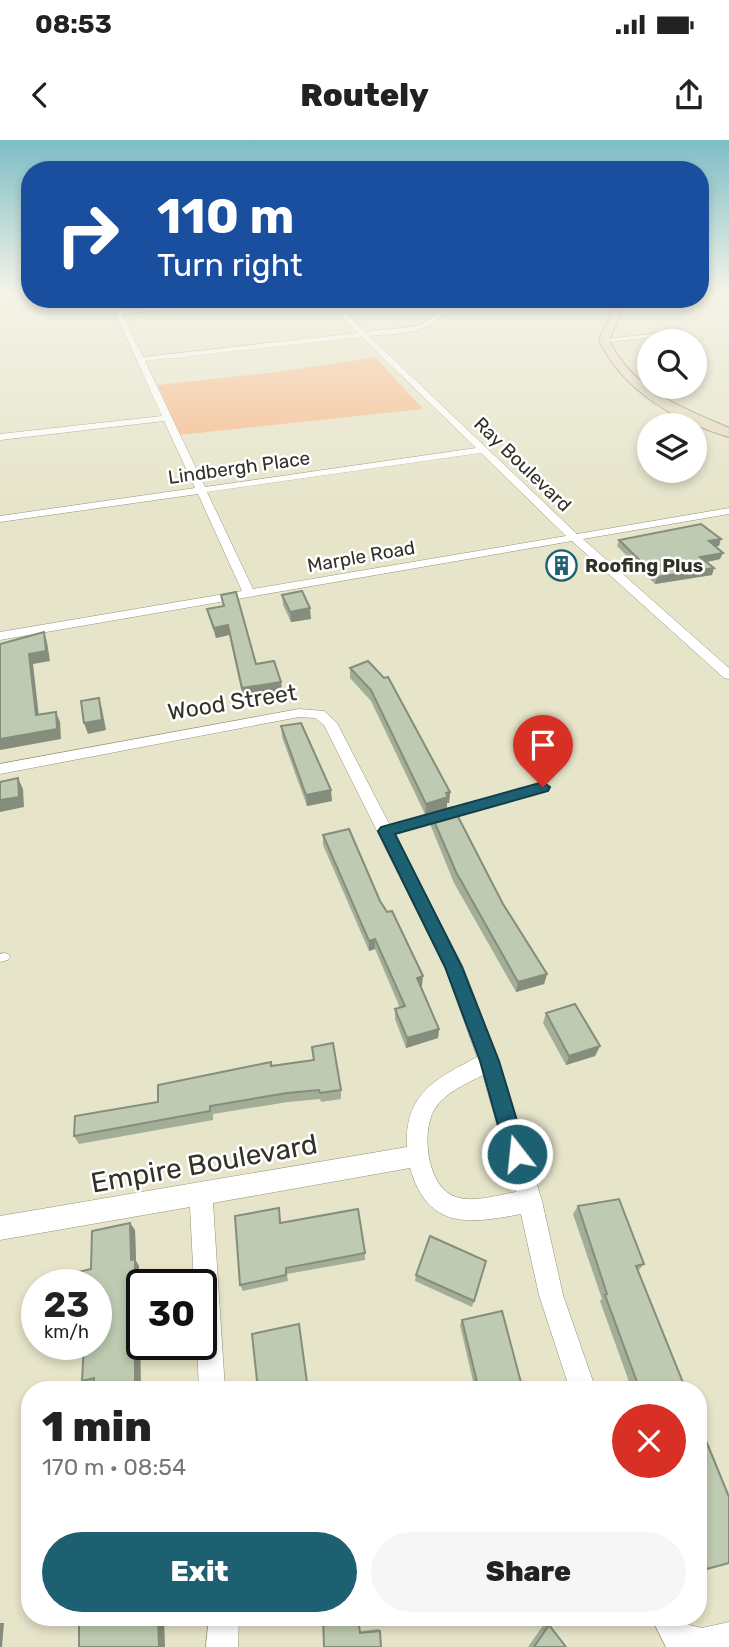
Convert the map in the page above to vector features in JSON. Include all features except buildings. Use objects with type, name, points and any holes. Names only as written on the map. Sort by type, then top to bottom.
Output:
[{"type":"street","points":[[143,362],[249,593]]},
{"type":"street","name":"Ray Boulevard","points":[[392,362],[574,537],[729,675]]},
{"type":"street","points":[[616,362],[634,384],[663,402],[729,433]]},
{"type":"street","points":[[0,437],[169,418]]},
{"type":"street","name":"Lindbergh Place","points":[[0,519],[483,450]]},
{"type":"street","name":"Marple Road","points":[[0,636],[729,511]]},
{"type":"street","name":"Wood Street","points":[[0,769],[299,713],[318,714],[330,723],[438,931],[489,1061],[530,1201],[551,1294],[580,1381]]},
{"type":"street","points":[[489,1061],[428,1101],[418,1124],[418,1156],[428,1185],[446,1205],[475,1210],[530,1201]]},
{"type":"street","name":"Empire Boulevard","points":[[0,1228],[418,1156]]},
{"type":"street","points":[[201,1194],[211,1381]]},
{"type":"street","points":[[222,1647],[223,1626]]},
{"type":"street","points":[[671,1626],[679,1639],[702,1644],[729,1638]]},
{"type":"lane","points":[[386,831],[543,787]]},
{"type":"shaded area","points":[[340,362],[380,362],[423,409],[179,435],[158,385]]},
{"type":"place","name":"Roofing Plus","points":[[562,565]]},
{"type":"route","points":[[517,1154],[489,1061],[454,967],[386,831],[543,787]]}]
